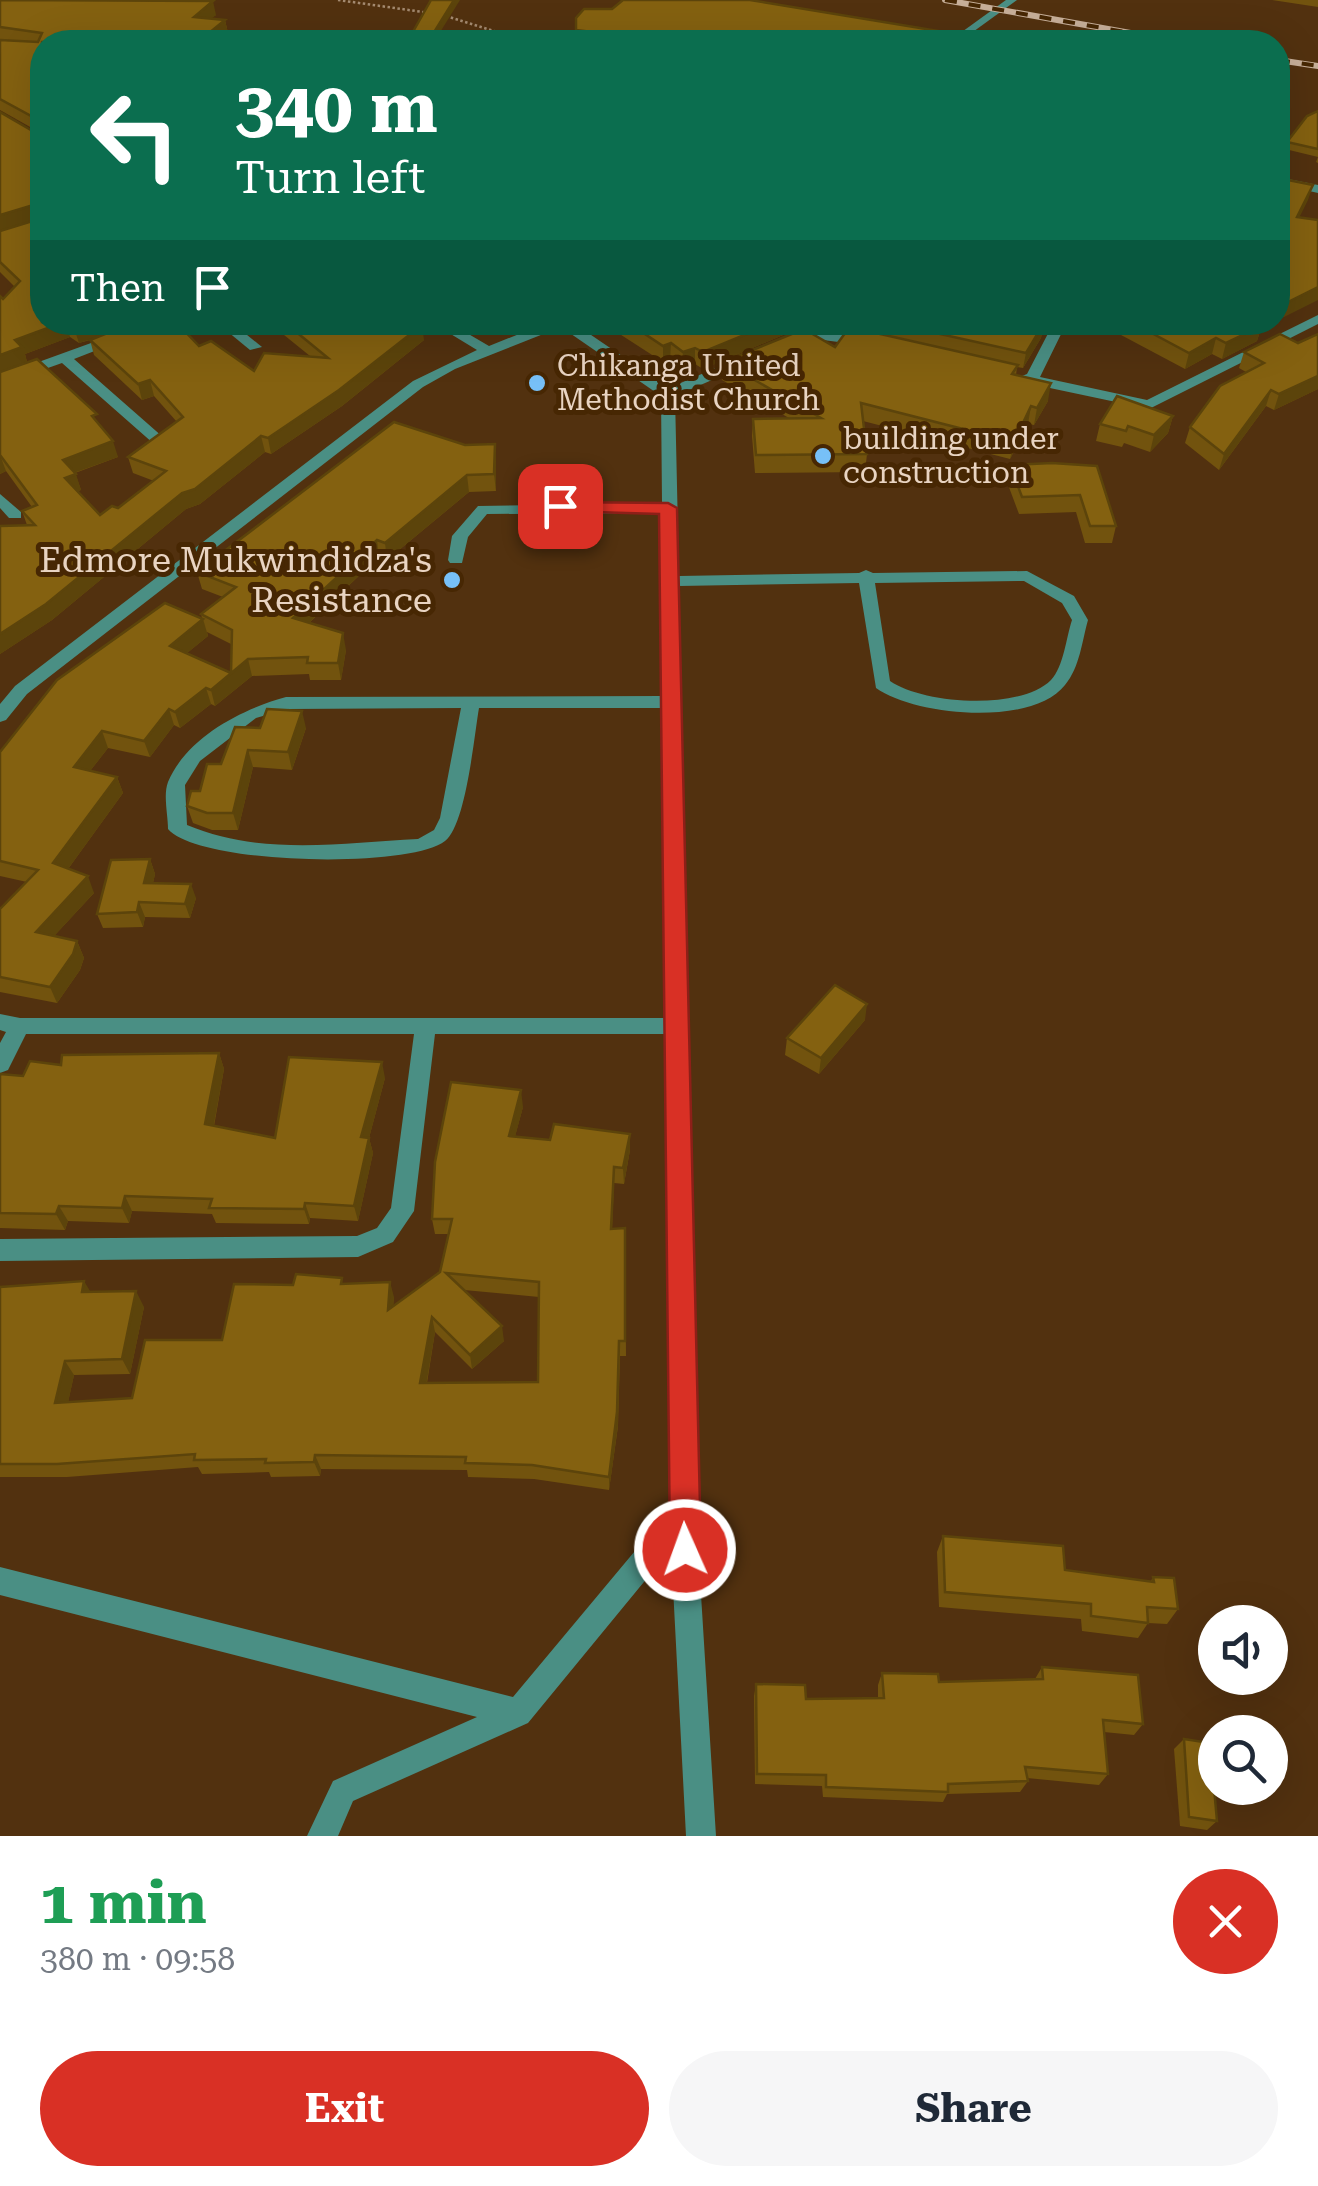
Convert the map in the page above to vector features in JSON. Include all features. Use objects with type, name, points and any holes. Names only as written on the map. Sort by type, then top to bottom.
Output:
[{"type":"street","points":[[970,30],[1012,0]]},
{"type":"street","points":[[1290,183],[1318,189]]},
{"type":"street","points":[[1290,333],[1318,319]]},
{"type":"street","points":[[0,382],[129,335]]},
{"type":"street","points":[[239,335],[254,346]]},
{"type":"street","points":[[459,335],[488,351]]},
{"type":"street","points":[[0,716],[20,690],[418,384],[529,335]]},
{"type":"street","points":[[581,335],[668,394]]},
{"type":"street","points":[[1031,380],[1055,335]]},
{"type":"street","points":[[1012,375],[1149,405],[1287,335]]},
{"type":"street","points":[[776,348],[822,336],[884,345]]},
{"type":"street","points":[[668,394],[758,355]]},
{"type":"street","points":[[66,359],[159,441]]},
{"type":"street","points":[[668,394],[683,1514],[701,1836]]},
{"type":"street","points":[[0,499],[15,515]]},
{"type":"street","points":[[456,560],[460,536],[483,509],[668,508]]},
{"type":"street","points":[[669,581],[866,576],[1027,576],[1068,600],[1080,620],[1060,682],[1042,696],[1018,703],[920,704],[894,698],[882,684],[866,576]]},
{"type":"street","points":[[471,703],[449,818],[441,835],[422,846],[250,850],[206,844],[178,828],[176,784],[194,756],[250,714],[286,703],[672,702]]},
{"type":"street","points":[[0,1064],[10,1024],[679,1026]]},
{"type":"street","points":[[0,1250],[358,1246],[386,1235],[402,1211],[425,1028]]},
{"type":"street","points":[[322,1836],[343,1791],[518,1713],[683,1514]]},
{"type":"street","points":[[0,1581],[518,1713]]},
{"type":"path","points":[[338,0],[442,15],[490,30]]},
{"type":"building","points":[[0,0],[213,1],[194,17],[225,20],[213,30],[30,31],[0,27]]},
{"type":"building","points":[[431,0],[454,0],[435,30],[414,30]]},
{"type":"building","points":[[623,0],[750,0],[932,30],[576,30],[576,18],[584,9],[612,9]]},
{"type":"building","points":[[0,40],[30,42],[30,115],[0,99]]},
{"type":"building","points":[[1318,111],[1318,149],[1290,143],[1307,116]]},
{"type":"building","points":[[0,112],[30,130],[30,206],[0,215]]},
{"type":"building","points":[[1290,180],[1313,185],[1297,217],[1318,220],[1318,287],[1290,301]]},
{"type":"building","points":[[30,222],[30,334],[15,340],[22,347],[0,355],[0,296],[3,299],[20,281],[0,262],[0,231]]},
{"type":"building","points":[[1318,334],[1318,376],[1279,394],[1271,390],[1224,454],[1190,427],[1220,386],[1264,363],[1244,352],[1278,335],[1298,343]]},
{"type":"building","points":[[102,335],[188,335],[199,346],[211,341],[254,371],[264,353],[328,358],[300,335],[409,335],[339,390],[268,438],[261,436],[195,489],[182,493],[46,604],[0,634],[0,526],[35,525],[22,511],[37,505],[0,455],[0,372],[37,359],[97,414],[92,416],[113,441],[63,460],[76,474],[65,478],[100,515],[112,506],[118,508],[166,471],[128,457],[183,417],[150,380],[138,384],[90,340]]},
{"type":"building","points":[[646,335],[744,335],[703,352],[695,348],[683,352],[671,343],[663,346]]},
{"type":"building","points":[[789,335],[814,335],[835,347],[844,335],[885,335],[1018,365],[1012,374],[1051,383],[1037,408],[1031,406],[1014,442],[861,403],[867,454],[756,455],[753,419],[821,418],[723,362]]},
{"type":"building","points":[[945,335],[1037,335],[1026,353]]},
{"type":"building","points":[[1155,335],[1243,335],[1226,343],[1216,338],[1189,353]]},
{"type":"building","points":[[1117,396],[1173,416],[1154,435],[1128,426],[1126,431],[1100,424]]},
{"type":"building","points":[[394,422],[465,445],[495,444],[494,474],[467,475],[385,543],[377,540],[293,618],[343,633],[338,663],[307,663],[308,657],[248,659],[211,690],[206,688],[175,712],[169,709],[144,741],[102,731],[74,767],[117,777],[53,863],[88,876],[36,932],[77,941],[73,954],[50,987],[0,977],[0,909],[38,870],[0,861],[0,752],[57,680],[165,603],[203,619],[170,646],[231,673],[232,630],[201,614],[236,587],[197,572]]},
{"type":"building","points":[[1010,465],[1097,466],[1116,526],[1090,526],[1080,495],[1022,497]]},
{"type":"building","points":[[267,709],[302,711],[288,752],[248,750],[233,813],[207,813],[187,806],[191,791],[200,791],[207,764],[221,764],[235,727],[260,728]]},
{"type":"building","points":[[150,859],[144,883],[191,884],[185,904],[139,902],[137,912],[97,914],[111,860]]},
{"type":"building","points":[[835,985],[867,1004],[821,1058],[787,1038]]},
{"type":"building","points":[[219,1053],[205,1124],[275,1138],[289,1057],[382,1062],[361,1137],[369,1138],[354,1206],[305,1203],[304,1209],[209,1208],[212,1199],[125,1196],[122,1208],[59,1206],[56,1214],[0,1213],[0,1074],[23,1076],[30,1061],[61,1065],[62,1055]]},
{"type":"building","points":[[451,1082],[521,1090],[509,1136],[550,1140],[554,1124],[630,1134],[623,1168],[614,1167],[611,1229],[625,1228],[625,1341],[619,1341],[617,1412],[609,1477],[532,1465],[465,1463],[466,1457],[315,1455],[314,1462],[265,1463],[266,1459],[194,1460],[195,1454],[0,1464],[0,1287],[84,1281],[82,1292],[136,1291],[122,1359],[65,1361],[55,1403],[132,1398],[145,1340],[222,1340],[234,1284],[293,1285],[296,1274],[342,1278],[341,1284],[390,1282],[388,1310],[440,1272],[452,1219],[432,1219],[435,1162]],"holes":[[[446,1273],[539,1282],[538,1382],[420,1383],[432,1317],[470,1355],[502,1326]]]},
{"type":"building","points":[[943,1536],[1063,1546],[1065,1570],[1154,1582],[1153,1577],[1174,1578],[1178,1609],[1147,1607],[1148,1623],[1091,1616],[1091,1604],[945,1592]]},
{"type":"building","points":[[1042,1667],[1138,1675],[1143,1724],[1103,1720],[1108,1774],[1025,1767],[1028,1781],[948,1784],[948,1792],[826,1787],[826,1775],[757,1774],[756,1684],[805,1685],[806,1699],[884,1698],[882,1673],[938,1674],[939,1682],[1043,1679]]},
{"type":"building","points":[[1184,1739],[1198,1741],[1198,1805],[1216,1805],[1217,1821],[1189,1817]]},
{"type":"railway","points":[[945,0],[1114,30]]},
{"type":"railway","points":[[1290,62],[1318,66]]},
{"type":"place","name":"Chikanga United Methodist Church","points":[[537,383]]},
{"type":"place","name":"building under construction","points":[[823,456]]},
{"type":"place","name":"Edmore Mukwindidza's Resistance","points":[[452,580]]},
{"type":"route","points":[[560,506],[668,508],[685,1550]]}]
